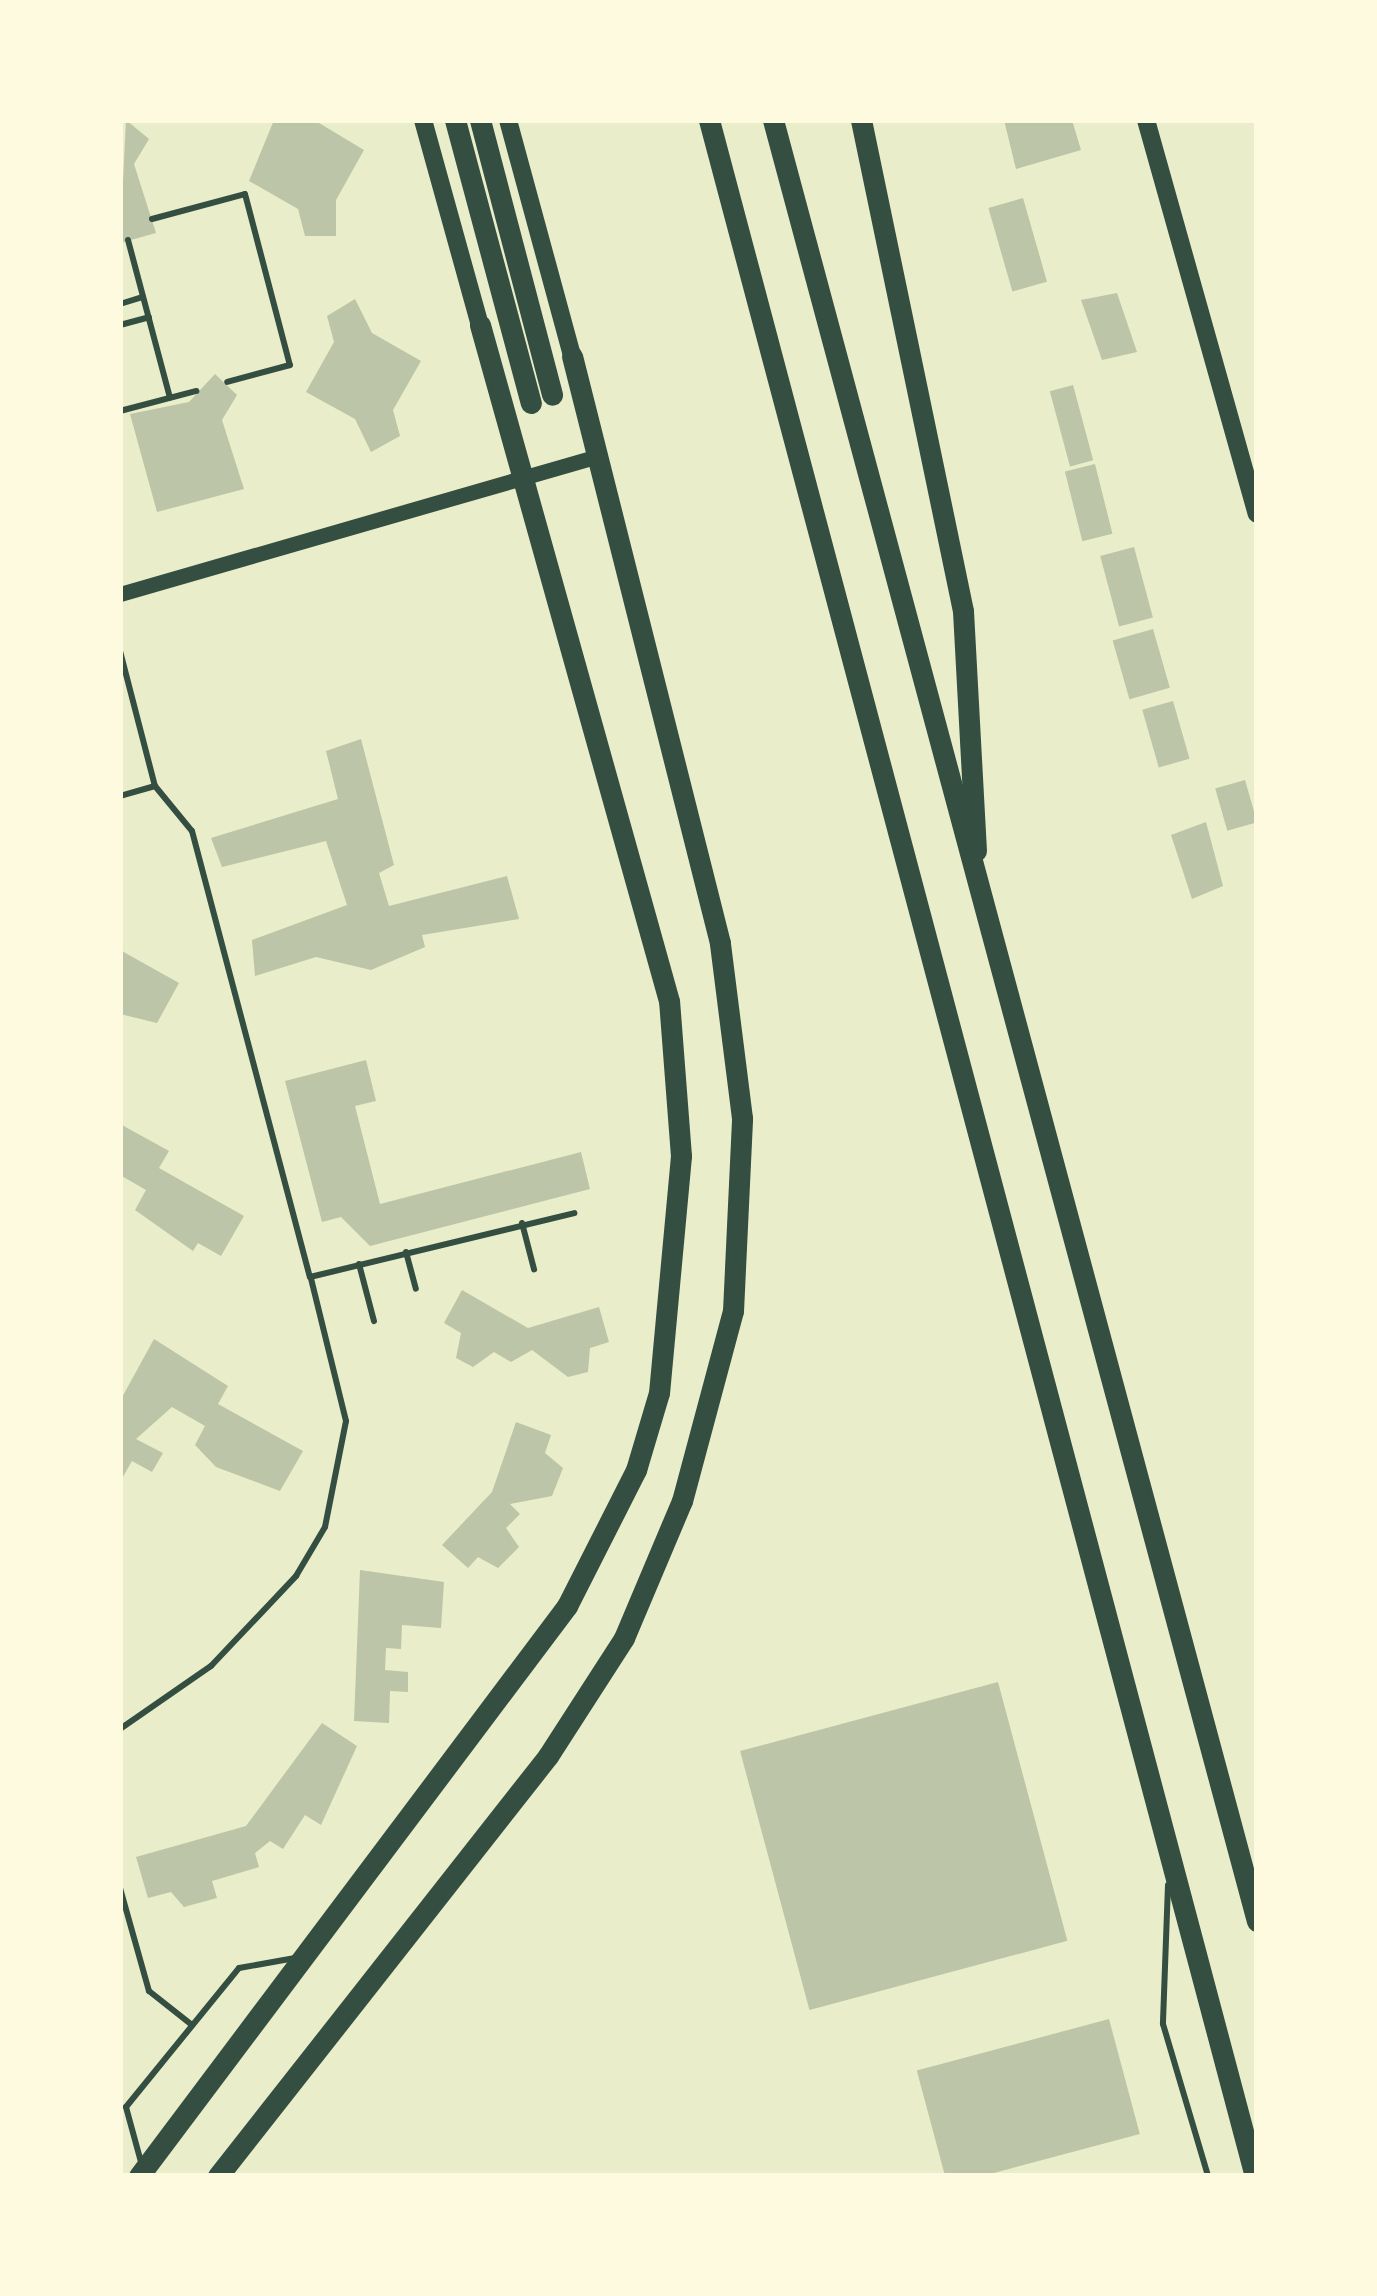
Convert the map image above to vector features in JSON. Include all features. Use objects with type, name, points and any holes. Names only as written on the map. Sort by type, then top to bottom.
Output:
[{"type":"highway","points":[[455,120],[542,399],[480,120]]},
{"type":"highway","points":[[709,120],[1255,2176]]},
{"type":"highway","points":[[773,120],[1257,1921]]},
{"type":"highway","points":[[860,120],[962,611],[978,894]]},
{"type":"highway","points":[[141,2173],[312,1954],[567,1606],[636,1470],[675,1280],[681,1156],[668,1001],[518,479],[480,325]]},
{"type":"highway","points":[[218,2176],[548,1756],[624,1638],[682,1501],[733,1311],[742,1118],[720,943],[572,356]]},
{"type":"main road","points":[[423,120],[480,325]]},
{"type":"main road","points":[[508,120],[572,356]]},
{"type":"main road","points":[[1146,120],[1257,514]]},
{"type":"street","points":[[120,594],[596,457]]},
{"type":"lane","points":[[152,218],[244,194],[290,365],[227,382]]},
{"type":"lane","points":[[128,241],[170,398]]},
{"type":"lane","points":[[120,304],[143,297]]},
{"type":"lane","points":[[120,325],[149,317]]},
{"type":"lane","points":[[120,411],[196,391]]},
{"type":"lane","points":[[120,651],[155,786],[192,831],[346,1421],[325,1527],[296,1576],[211,1666],[120,1729]]},
{"type":"lane","points":[[120,796],[155,786]]},
{"type":"lane","points":[[310,1276],[574,1213]]},
{"type":"lane","points":[[522,1222],[534,1269]]},
{"type":"lane","points":[[406,1252],[416,1289]]},
{"type":"lane","points":[[359,1264],[374,1322]]},
{"type":"lane","points":[[1170,1852],[1163,2024],[1208,2176]]},
{"type":"lane","points":[[120,1888],[148,1991],[192,2025]]},
{"type":"lane","points":[[141,2173],[126,2107],[239,1968],[312,1954]]},
{"type":"building","points":[[126,120],[149,139],[134,164],[156,233],[120,243]]},
{"type":"building","points":[[274,120],[314,120],[364,150],[336,200],[336,236],[305,236],[298,209],[249,181]]},
{"type":"building","points":[[1004,120],[1072,120],[1081,150],[1016,169]]},
{"type":"building","points":[[1023,198],[1047,282],[1012,292],[988,208]]},
{"type":"building","points":[[1117,293],[1137,352],[1102,360],[1081,300]]},
{"type":"building","points":[[355,299],[372,333],[421,361],[393,410],[400,436],[371,452],[355,419],[306,392],[334,342],[327,316]]},
{"type":"building","points":[[215,374],[237,395],[222,420],[244,489],[157,512],[130,414],[189,402]]},
{"type":"building","points":[[1073,385],[1093,460],[1070,467],[1050,391]]},
{"type":"building","points":[[1095,464],[1112,534],[1082,541],[1065,471]]},
{"type":"building","points":[[1134,547],[1153,618],[1119,627],[1100,556]]},
{"type":"building","points":[[1153,629],[1170,688],[1129,699],[1113,641]]},
{"type":"building","points":[[1173,701],[1190,759],[1159,767],[1142,710]]},
{"type":"building","points":[[361,739],[394,865],[379,873],[389,906],[507,876],[519,919],[422,935],[425,947],[371,970],[316,957],[255,976],[252,940],[347,905],[326,841],[222,867],[211,838],[338,799],[326,751]]},
{"type":"building","points":[[1245,780],[1257,822],[1227,831],[1215,789]]},
{"type":"building","points":[[1206,822],[1223,886],[1192,899],[1171,835]]},
{"type":"building","points":[[120,950],[179,983],[157,1023],[120,1014]]},
{"type":"building","points":[[366,1060],[376,1101],[355,1106],[380,1204],[581,1152],[590,1189],[370,1246],[341,1217],[322,1222],[285,1081]]},
{"type":"building","points":[[120,1124],[169,1151],[159,1168],[244,1216],[221,1256],[198,1243],[193,1251],[135,1210],[146,1190],[120,1175]]},
{"type":"building","points":[[462,1290],[528,1328],[599,1307],[609,1342],[590,1348],[588,1372],[568,1377],[532,1350],[511,1362],[494,1352],[473,1367],[456,1358],[461,1333],[444,1323]]},
{"type":"building","points":[[154,1339],[228,1386],[218,1404],[303,1451],[280,1491],[216,1467],[195,1445],[205,1426],[172,1407],[136,1439],[163,1453],[152,1472],[132,1461],[120,1482],[120,1401]]},
{"type":"building","points":[[516,1422],[551,1435],[545,1453],[563,1468],[552,1496],[510,1504],[520,1514],[506,1528],[519,1547],[498,1568],[478,1557],[468,1568],[442,1545],[492,1492]]},
{"type":"building","points":[[360,1570],[444,1582],[441,1628],[402,1625],[401,1649],[386,1648],[385,1670],[408,1672],[408,1692],[390,1691],[389,1723],[354,1721]]},
{"type":"building","points":[[998,1682],[1067,1941],[809,2010],[740,1751]]},
{"type":"building","points":[[322,1723],[357,1746],[321,1825],[305,1815],[283,1849],[270,1841],[255,1853],[259,1867],[212,1881],[217,1898],[184,1907],[171,1892],[148,1898],[136,1857],[246,1826]]},
{"type":"building","points":[[1109,2019],[1140,2134],[983,2176],[945,2176],[917,2071]]}]
